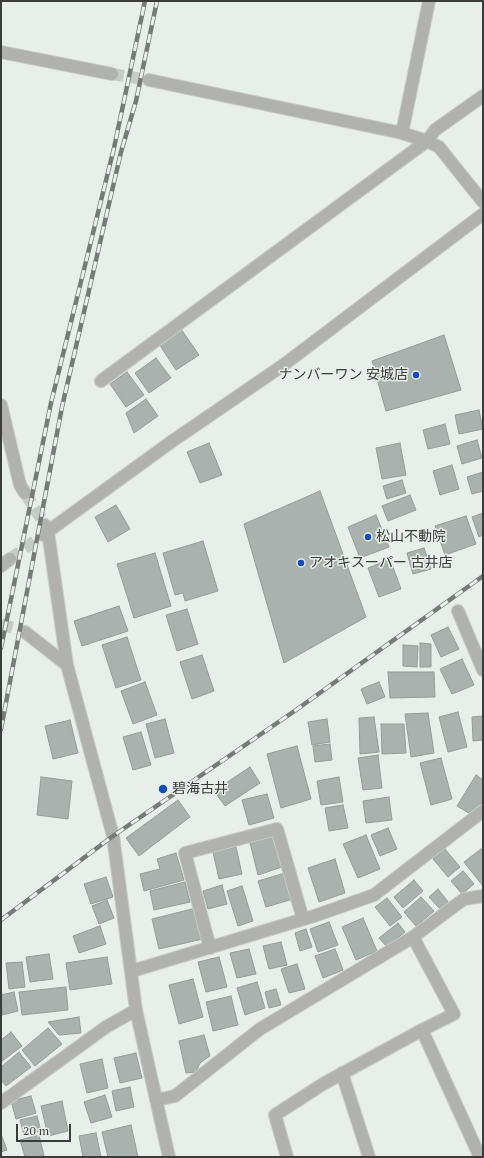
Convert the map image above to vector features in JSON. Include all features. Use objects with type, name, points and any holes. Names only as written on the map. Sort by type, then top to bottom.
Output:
[{"type":"street","points":[[402,133],[429,1]]},
{"type":"street","points":[[1,52],[112,74]]},
{"type":"street","points":[[149,80],[402,133],[427,140],[439,147],[483,202]]},
{"type":"street","points":[[100,381],[427,140],[436,130],[483,96]]},
{"type":"street","points":[[169,1157],[136,1010],[132,971],[112,836],[67,665],[45,531],[282,366],[483,214]]},
{"type":"street","points":[[1,405],[4,432],[20,485],[25,493]]},
{"type":"street","points":[[458,611],[483,670]]},
{"type":"street","points":[[25,632],[67,665]]},
{"type":"street","points":[[132,971],[303,919],[374,895],[483,812]]},
{"type":"street","points":[[210,948],[185,853],[277,829],[303,919]]},
{"type":"street","points":[[156,1100],[175,1096],[260,1029],[413,937],[464,899],[483,896]]},
{"type":"street","points":[[287,1157],[275,1115],[342,1073],[454,1014],[413,937]]},
{"type":"street","points":[[1,1103],[106,1028],[136,1010]]},
{"type":"street","points":[[422,1030],[480,1157]]},
{"type":"street","points":[[342,1073],[369,1157]]},
{"type":"building","points":[[181,329],[199,355],[176,370],[159,344]]},
{"type":"building","name":"ナンバーワン 安城店","points":[[444,335],[461,390],[386,411],[372,361]]},
{"type":"building","points":[[156,358],[171,378],[149,393],[135,373]]},
{"type":"building","points":[[127,372],[144,395],[126,407],[110,384]]},
{"type":"building","points":[[146,399],[158,416],[134,433],[126,413]]},
{"type":"building","points":[[479,410],[483,429],[459,434],[455,415]]},
{"type":"building","points":[[445,424],[450,444],[428,449],[423,430]]},
{"type":"building","points":[[477,440],[482,458],[462,464],[457,446]]},
{"type":"building","points":[[209,443],[222,475],[200,483],[187,452]]},
{"type":"building","points":[[400,443],[406,475],[382,479],[376,448]]},
{"type":"building","points":[[452,465],[459,489],[440,495],[433,471]]},
{"type":"building","points":[[483,472],[483,491],[472,494],[467,477]]},
{"type":"building","points":[[402,480],[406,493],[387,499],[383,486]]},
{"type":"building","name":"アオキスーパー 古井店","points":[[320,491],[366,617],[284,663],[244,524]]},
{"type":"building","points":[[410,495],[416,510],[388,521],[382,506]]},
{"type":"building","points":[[116,505],[130,529],[108,542],[95,517]]},
{"type":"building","points":[[483,513],[483,535],[479,537],[472,517]]},
{"type":"building","name":"松山不動院","points":[[376,515],[389,547],[360,558],[348,527]]},
{"type":"building","points":[[466,516],[476,544],[445,555],[435,526]]},
{"type":"building","points":[[203,541],[218,591],[185,601],[183,593],[175,595],[163,553]]},
{"type":"building","points":[[424,548],[431,569],[413,574],[407,553]]},
{"type":"building","points":[[155,553],[171,606],[134,618],[117,564]]},
{"type":"building","points":[[390,559],[401,589],[379,597],[368,568]]},
{"type":"building","points":[[119,606],[128,631],[82,646],[74,621]]},
{"type":"building","points":[[187,609],[198,644],[177,651],[166,615]]},
{"type":"building","points":[[448,627],[459,649],[441,657],[431,635]]},
{"type":"building","points":[[127,637],[141,680],[116,688],[102,645]]},
{"type":"building","points":[[420,643],[431,644],[431,667],[420,667]]},
{"type":"building","points":[[403,645],[418,646],[417,667],[403,666]]},
{"type":"building","points":[[202,655],[214,691],[192,699],[180,662]]},
{"type":"building","points":[[462,659],[474,685],[452,694],[440,669]]},
{"type":"building","points":[[388,672],[434,672],[435,697],[390,698]]},
{"type":"building","points":[[145,682],[157,715],[133,724],[121,691]]},
{"type":"building","points":[[379,682],[385,697],[367,704],[361,689]]},
{"type":"building","points":[[458,712],[467,747],[448,752],[439,717]]},
{"type":"building","points":[[428,713],[434,753],[411,757],[405,714]]},
{"type":"building","points":[[483,716],[483,740],[473,741],[472,717]]},
{"type":"building","points":[[374,717],[379,752],[360,754],[359,718]]},
{"type":"building","points":[[165,719],[174,753],[155,758],[146,724]]},
{"type":"building","points":[[327,719],[330,742],[312,745],[308,722]]},
{"type":"building","points":[[70,720],[78,753],[53,759],[45,726]]},
{"type":"building","points":[[381,724],[404,724],[406,753],[382,754]]},
{"type":"building","points":[[141,732],[151,765],[133,770],[123,737]]},
{"type":"building","points":[[330,744],[332,760],[315,762],[313,746]]},
{"type":"building","points":[[297,746],[311,799],[281,808],[267,754]]},
{"type":"building","points":[[378,755],[382,788],[363,790],[358,758]]},
{"type":"building","points":[[441,758],[452,799],[431,805],[420,763]]},
{"type":"building","points":[[250,767],[260,783],[225,806],[214,791]]},
{"type":"building","points":[[476,775],[483,780],[483,801],[474,816],[457,806]]},
{"type":"building","points":[[41,777],[72,781],[68,819],[37,815]]},
{"type":"building","points":[[339,777],[343,802],[321,805],[317,781]]},
{"type":"building","points":[[267,794],[274,818],[249,825],[242,800]]},
{"type":"building","points":[[389,797],[392,820],[366,823],[363,801]]},
{"type":"building","points":[[178,800],[190,817],[139,856],[126,838]]},
{"type":"building","points":[[343,805],[348,828],[329,831],[325,808]]},
{"type":"building","points":[[388,828],[397,849],[380,856],[371,835]]},
{"type":"building","points":[[366,835],[380,869],[358,878],[343,844]]},
{"type":"building","points":[[275,836],[285,866],[258,875],[250,843]]},
{"type":"building","points":[[236,847],[242,874],[219,879],[213,852]]},
{"type":"building","points":[[445,849],[460,867],[448,877],[433,859]]},
{"type":"building","points":[[481,849],[483,851],[483,886],[464,862]]},
{"type":"building","points":[[176,853],[184,880],[144,891],[140,874],[160,869],[157,859]]},
{"type":"building","points":[[335,859],[345,893],[319,902],[308,868]]},
{"type":"building","points":[[463,871],[474,884],[462,894],[451,881]]},
{"type":"building","points":[[285,873],[293,899],[266,907],[258,881]]},
{"type":"building","points":[[106,877],[113,897],[91,904],[84,884]]},
{"type":"building","points":[[414,880],[423,891],[403,908],[394,897]]},
{"type":"building","points":[[185,882],[190,902],[154,910],[150,891]]},
{"type":"building","points":[[222,885],[227,904],[208,909],[203,891]]},
{"type":"building","points":[[242,886],[253,921],[238,926],[227,891]]},
{"type":"building","points":[[438,889],[449,903],[441,910],[429,897]]},
{"type":"building","points":[[421,897],[434,911],[416,926],[404,912]]},
{"type":"building","points":[[387,898],[402,917],[390,926],[375,907]]},
{"type":"building","points":[[107,900],[114,918],[99,924],[92,906]]},
{"type":"building","points":[[196,908],[203,939],[159,949],[152,919]]},
{"type":"building","points":[[363,918],[377,951],[356,960],[342,927]]},
{"type":"building","points":[[329,922],[338,945],[318,952],[310,929]]},
{"type":"building","points":[[398,923],[405,932],[387,947],[379,938]]},
{"type":"building","points":[[100,926],[106,944],[79,953],[73,936]]},
{"type":"building","points":[[306,929],[312,947],[300,951],[295,933]]},
{"type":"building","points":[[281,942],[287,965],[269,969],[263,946]]},
{"type":"building","points":[[249,949],[256,974],[237,978],[230,953]]},
{"type":"building","points":[[335,949],[343,970],[323,978],[315,956]]},
{"type":"building","points":[[49,954],[53,979],[30,982],[26,957]]},
{"type":"building","points":[[107,957],[112,984],[70,990],[66,963]]},
{"type":"building","points":[[219,957],[227,987],[206,992],[198,962]]},
{"type":"building","points":[[22,962],[25,987],[9,989],[6,963]]},
{"type":"building","points":[[297,964],[305,989],[289,993],[281,969]]},
{"type":"building","points":[[193,979],[203,1017],[179,1024],[169,985]]},
{"type":"building","points":[[257,982],[265,1008],[245,1015],[237,988]]},
{"type":"building","points":[[66,987],[68,1010],[22,1015],[19,992]]},
{"type":"building","points":[[276,989],[281,1005],[269,1008],[265,992]]},
{"type":"building","points":[[14,992],[18,1011],[2,1015],[1,995]]},
{"type":"building","points":[[231,996],[238,1025],[213,1031],[206,1002]]},
{"type":"building","points":[[79,1017],[81,1033],[59,1035],[48,1022]]},
{"type":"building","points":[[48,1028],[62,1044],[35,1066],[22,1050]]},
{"type":"building","points":[[11,1032],[22,1046],[1,1062],[1,1040]]},
{"type":"building","points":[[204,1035],[210,1056],[200,1063],[196,1072],[186,1073],[179,1041]]},
{"type":"building","points":[[19,1052],[31,1067],[6,1086],[1,1080],[1,1067]]},
{"type":"building","points":[[136,1053],[142,1078],[120,1083],[114,1058]]},
{"type":"building","points":[[102,1059],[108,1088],[87,1093],[80,1064]]},
{"type":"building","points":[[130,1087],[134,1107],[116,1111],[112,1091]]},
{"type":"building","points":[[105,1095],[112,1117],[91,1123],[84,1102]]},
{"type":"building","points":[[31,1096],[36,1113],[16,1119],[11,1101]]},
{"type":"building","points":[[62,1101],[68,1131],[48,1136],[41,1106]]},
{"type":"building","points":[[37,1116],[41,1131],[24,1135],[20,1120]]},
{"type":"building","points":[[131,1125],[138,1157],[108,1157],[102,1132]]},
{"type":"building","points":[[96,1133],[101,1157],[83,1157],[79,1136]]},
{"type":"building","points":[[1,1134],[7,1150],[1,1152]]},
{"type":"building","points":[[39,1135],[44,1156],[25,1157],[20,1140]]},
{"type":"tunnel","points":[[112,74],[149,80]]},
{"type":"tunnel","points":[[25,493],[45,525]]},
{"type":"tunnel","points":[[10,559],[42,536]]},
{"type":"tunnel","points":[[1,624],[25,632]]},
{"type":"railway","points":[[1,648],[51,403],[114,148],[145,1]]},
{"type":"railway","points":[[1,729],[62,407],[121,152],[136,101],[157,1]]},
{"type":"railway","points":[[1,920],[113,836],[296,710],[483,576]]},
{"type":"place","name":"ナンバーワン 安城店","points":[[416,375]]},
{"type":"place","name":"松山不動院","points":[[368,537]]},
{"type":"place","name":"アオキスーパー 古井店","points":[[301,563]]},
{"type":"place","name":"碧海古井","points":[[163,789]]}]
